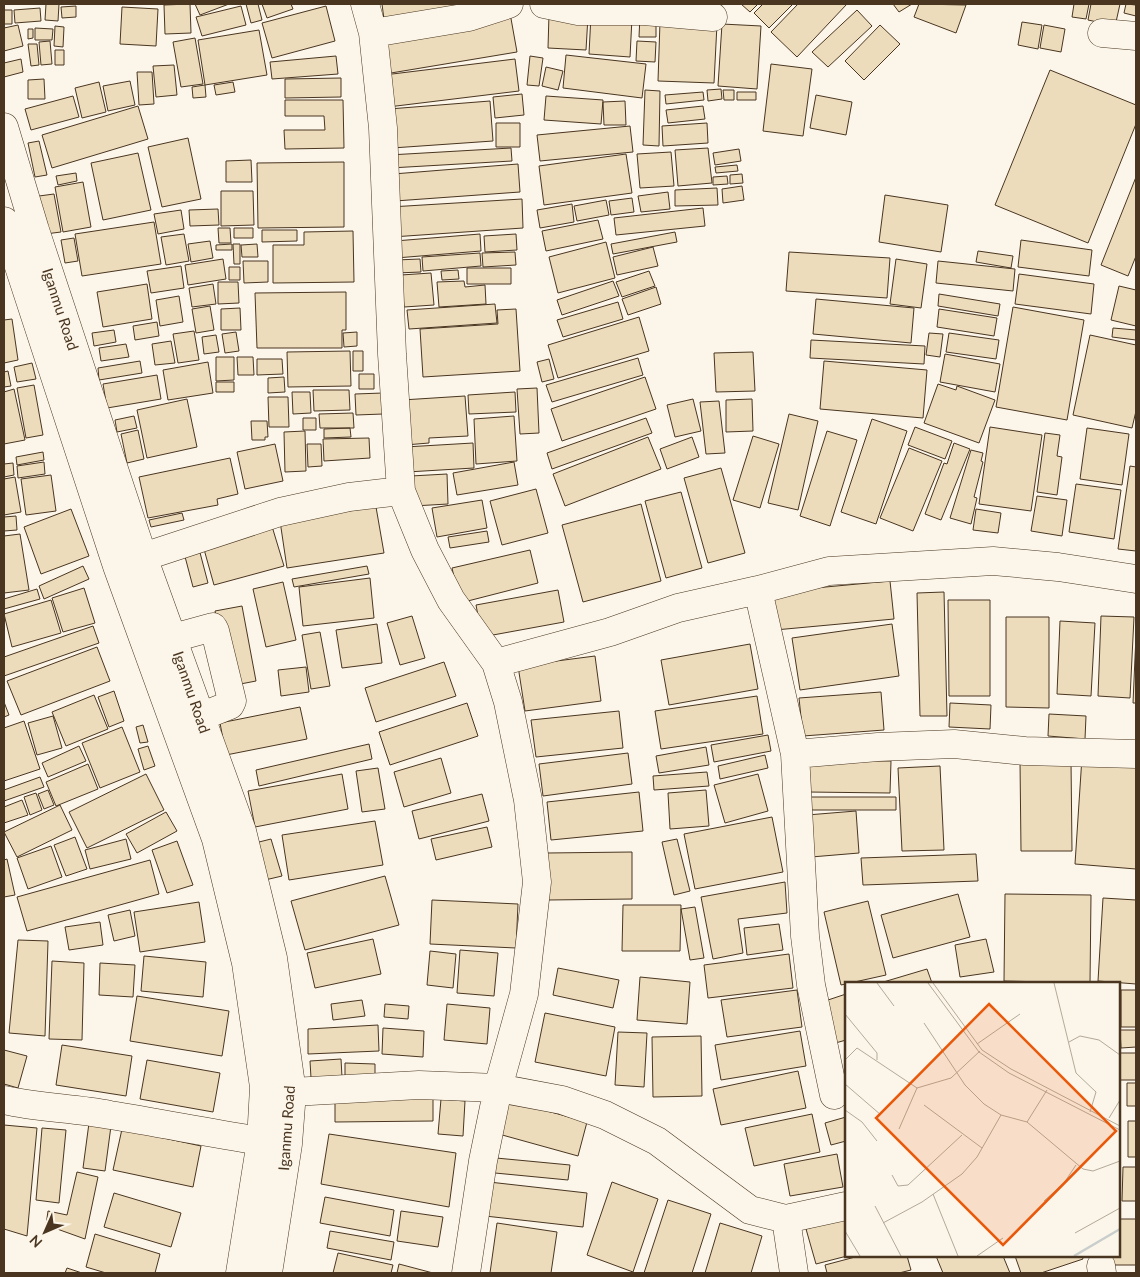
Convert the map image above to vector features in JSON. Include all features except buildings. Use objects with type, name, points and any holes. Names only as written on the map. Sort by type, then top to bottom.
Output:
[{"type":"street","points":[[365,4],[373,33],[383,128],[392,354],[401,491],[425,550],[451,600],[496,663],[508,702],[528,800],[537,882],[524,994],[498,1088],[483,1161],[466,1273]]},
{"type":"street","points":[[373,33],[469,17],[509,4]]},
{"type":"street","points":[[544,4],[578,11],[644,10],[713,17]]},
{"type":"street","points":[[1102,33],[1136,36]]},
{"type":"street","name":"Iganmu Road","points":[[4,127],[35,230],[143,557],[242,832],[273,958],[292,1092],[288,1144],[268,1273]]},
{"type":"street","points":[[5,233],[35,230]]},
{"type":"street","name":"Iganmu Road","points":[[5,233],[117,566],[216,839],[246,963],[264,1087],[261,1141],[240,1273]]},
{"type":"street","points":[[143,557],[280,512],[349,497],[401,491]]},
{"type":"street","points":[[496,663],[610,632],[678,608],[758,590],[829,571],[993,562],[1058,567],[1136,579]]},
{"type":"street","points":[[758,590],[795,754],[806,936],[811,985],[834,1095]]},
{"type":"street","points":[[173,638],[213,628],[215,631],[232,701],[230,705],[200,717]]},
{"type":"street","points":[[795,754],[878,746],[954,744],[1025,751],[1136,754]]},
{"type":"street","points":[[264,1087],[292,1092],[420,1085],[498,1088],[562,1100],[606,1115],[657,1141],[750,1210],[786,1219],[845,1206]]},
{"type":"street","points":[[4,1100],[34,1107],[108,1114],[190,1130],[261,1141]]},
{"type":"street","points":[[786,1219],[794,1273]]}]
